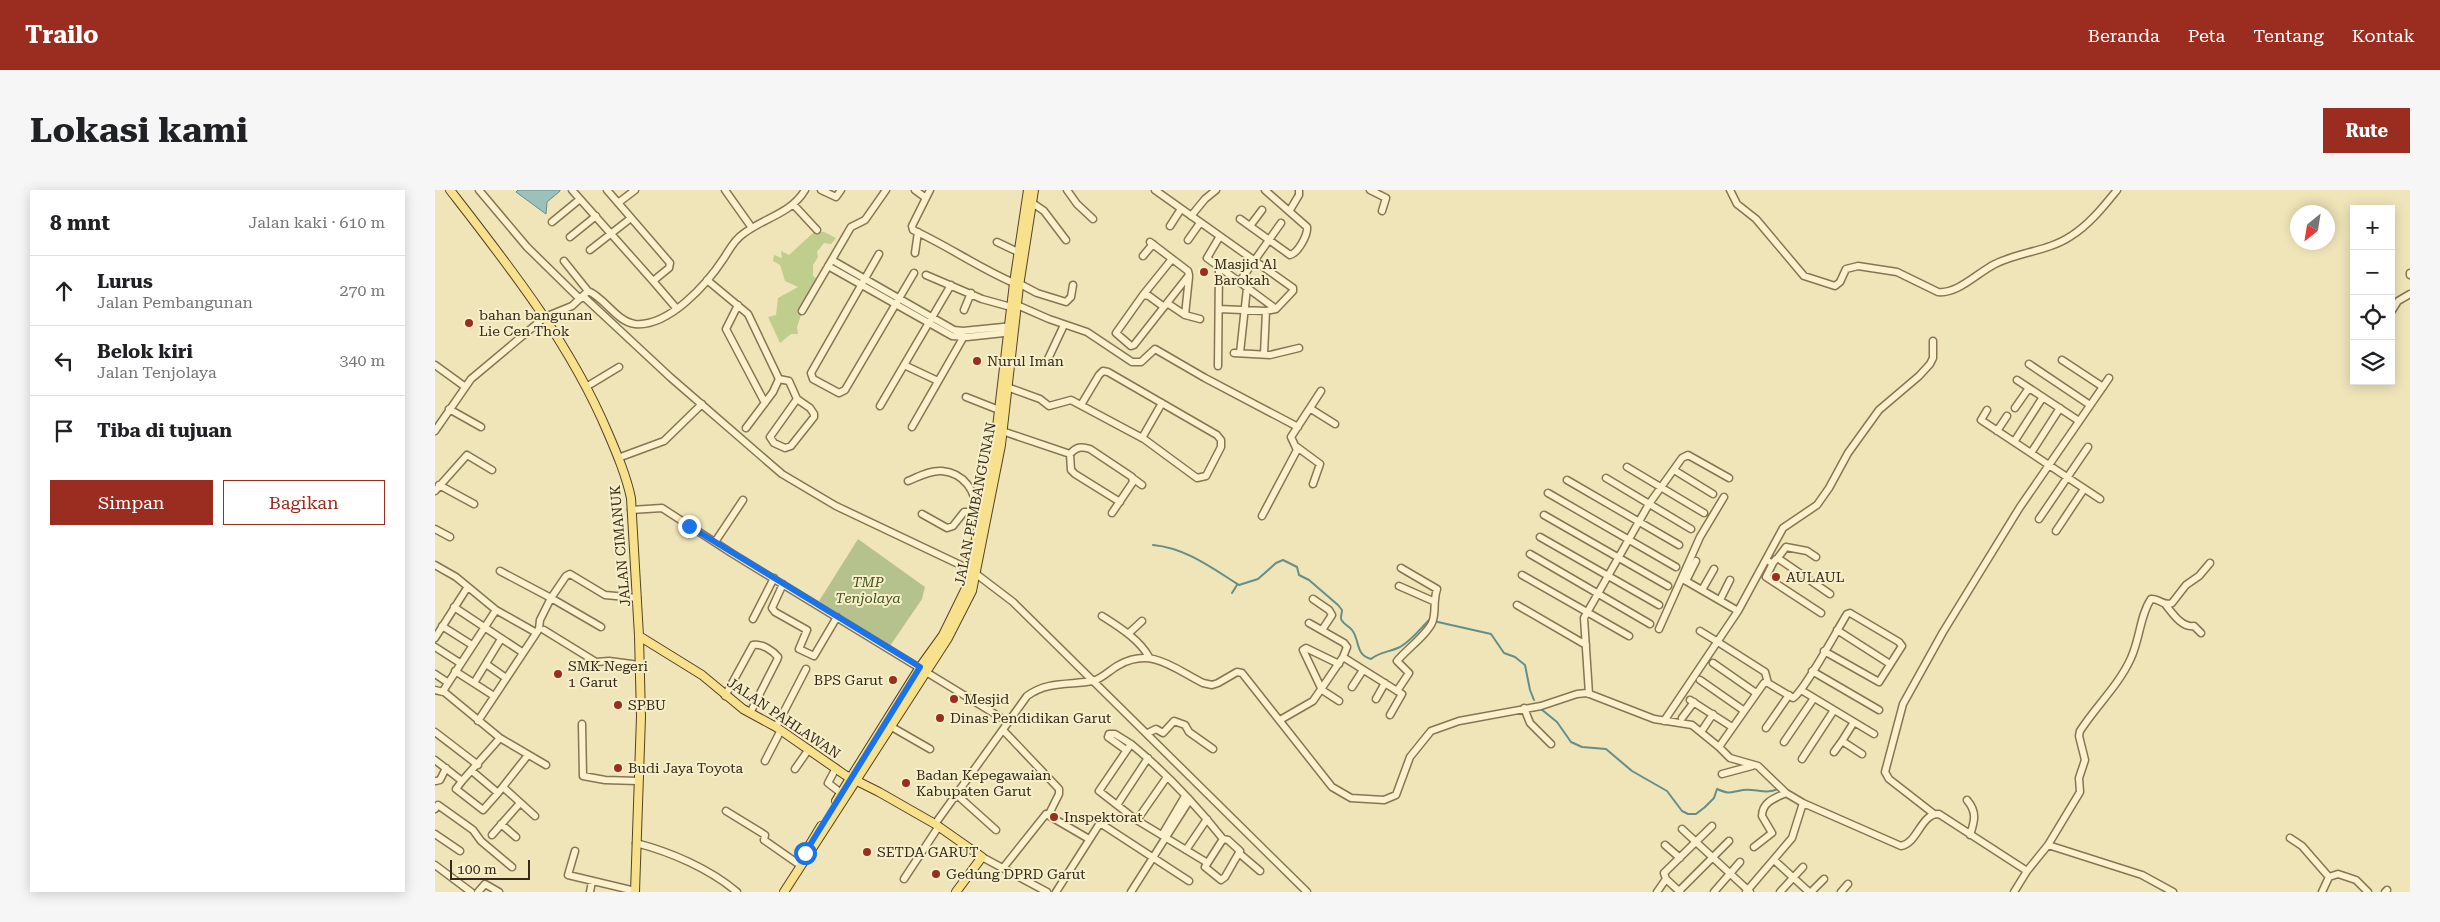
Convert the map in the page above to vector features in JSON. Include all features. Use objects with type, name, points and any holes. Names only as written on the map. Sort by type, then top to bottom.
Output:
[{"type":"main road","name":"JALAN CIMANUK","points":[[450,190],[545,317],[586,387],[626,476],[631,510],[637,598],[641,717],[635,891]]},
{"type":"main road","name":"JALAN PEMBANGUNAN","points":[[1017,283],[1018,252],[1028,190]]},
{"type":"main road","name":"JALAN PEMBANGUNAN","points":[[853,780],[923,669],[948,638],[972,591],[979,512],[999,430],[999,410],[1017,283],[1034,190]]},
{"type":"main road","name":"JALAN PEMBANGUNAN","points":[[974,571],[1007,387],[1011,329]]},
{"type":"main road","name":"JALAN PAHLAWAN","points":[[639,636],[702,675],[725,696],[749,713],[779,728],[853,780],[879,792],[937,825],[982,857]]},
{"type":"main road","name":"JALAN PEMBANGUNAN","points":[[784,892],[840,798],[890,726],[923,669]]},
{"type":"main road","points":[[956,892],[982,857]]},
{"type":"street","points":[[479,190],[520,240],[584,295],[758,455],[798,485],[848,512],[914,541]]},
{"type":"street","points":[[572,190],[612,233],[677,309]]},
{"type":"street","points":[[607,190],[670,263],[669,268],[653,281]]},
{"type":"street","points":[[618,203],[635,190]]},
{"type":"street","points":[[725,190],[751,228]]},
{"type":"street","points":[[564,261],[584,295],[630,323],[658,321],[677,309],[707,280],[735,240],[751,228],[769,221],[793,204],[805,190]]},
{"type":"street","points":[[821,190],[833,197],[836,197],[841,190]]},
{"type":"street","points":[[802,311],[851,227],[865,220],[886,190]]},
{"type":"street","points":[[915,190],[926,198]]},
{"type":"street","points":[[930,190],[911,226],[913,230],[939,242],[993,274],[1037,293],[1066,302],[1071,297],[1073,285]]},
{"type":"street","points":[[1067,190],[1093,219]]},
{"type":"street","points":[[1155,190],[1294,290],[1282,305],[1276,309],[1266,311],[1219,309]]},
{"type":"street","points":[[1205,199],[1207,190]]},
{"type":"street","points":[[1191,216],[1205,199],[1216,190]]},
{"type":"street","points":[[1240,219],[1290,255],[1295,252],[1308,229],[1290,210],[1265,190]]},
{"type":"street","points":[[1290,210],[1299,195],[1299,190]]},
{"type":"street","points":[[1370,190],[1386,198],[1382,211]]},
{"type":"street","points":[[1731,190],[1737,204],[1756,219],[1804,276],[1835,286],[1840,282],[1846,269],[1858,266],[1897,272],[1938,292],[1944,293],[1958,287],[1995,264],[2068,238],[2085,225],[2117,190]]},
{"type":"street","points":[[552,222],[580,199]]},
{"type":"street","points":[[1031,202],[1044,211],[1066,240]]},
{"type":"street","points":[[793,204],[817,230]]},
{"type":"street","points":[[1169,226],[1181,209]]},
{"type":"street","points":[[1250,226],[1262,210]]},
{"type":"street","points":[[570,237],[596,216]]},
{"type":"street","points":[[590,250],[631,218]]},
{"type":"street","points":[[1240,282],[1281,223]]},
{"type":"street","points":[[1188,240],[1200,224]]},
{"type":"street","points":[[915,253],[918,232]]},
{"type":"street","points":[[1220,236],[1206,257],[1276,309]]},
{"type":"street","points":[[997,242],[1018,252]]},
{"type":"street","points":[[1143,256],[1152,243],[1189,271],[1185,315]]},
{"type":"street","points":[[879,254],[811,373],[813,379],[839,393],[845,390],[914,273]]},
{"type":"street","points":[[1172,259],[1116,331],[1129,344],[1134,345],[1189,275]]},
{"type":"street","points":[[830,263],[931,320],[957,331],[1011,329]]},
{"type":"street","points":[[1218,366],[1219,268]]},
{"type":"street","points":[[926,275],[971,294],[1014,306],[1087,332],[1132,362],[1139,362],[1155,349],[1205,378],[1298,426]]},
{"type":"street","points":[[707,280],[748,314],[779,379],[777,385],[746,428]]},
{"type":"street","points":[[880,406],[951,285]]},
{"type":"street","points":[[1247,288],[1237,353],[1279,354],[1299,348]]},
{"type":"street","points":[[964,310],[971,294]]},
{"type":"street","points":[[2395,306],[2398,301],[2410,294]]},
{"type":"street","points":[[435,431],[464,386],[545,317],[564,310],[584,295]]},
{"type":"street","points":[[1143,295],[1149,296],[1185,315],[1200,319]]},
{"type":"street","points":[[738,305],[726,329],[765,402]]},
{"type":"street","points":[[1264,354],[1266,311]]},
{"type":"street","points":[[931,320],[949,335],[963,338],[990,330]]},
{"type":"street","points":[[1048,359],[1064,325]]},
{"type":"street","points":[[912,427],[963,338]]},
{"type":"street","points":[[1821,614],[1766,577],[1783,528],[1817,505],[1847,453],[1879,410],[1930,364],[1933,358],[1933,341]]},
{"type":"street","points":[[1121,353],[1129,344]]},
{"type":"street","points":[[2062,360],[2103,387]]},
{"type":"street","points":[[2029,364],[2090,405]]},
{"type":"street","points":[[435,365],[464,386]]},
{"type":"street","points":[[904,365],[938,381]]},
{"type":"street","points":[[586,387],[619,366]]},
{"type":"street","points":[[1007,387],[1040,400],[1049,406],[1068,400],[1081,405],[1142,438],[1197,478],[1206,476],[1214,464],[1221,447],[1221,440],[1217,435],[1108,372],[1103,371],[1081,405]]},
{"type":"street","points":[[2027,871],[1939,814],[1934,814],[1889,779],[1885,772],[1903,704],[1978,574],[2049,465],[2109,378]]},
{"type":"street","points":[[779,379],[789,382],[797,400],[810,408],[814,416],[791,446],[785,448],[774,443],[770,437],[797,400]]},
{"type":"street","points":[[2017,380],[2079,421]]},
{"type":"street","points":[[2015,408],[2029,388]]},
{"type":"street","points":[[1313,484],[1320,464],[1297,447],[1290,439],[1311,410],[1321,391]]},
{"type":"street","points":[[966,397],[999,410]]},
{"type":"street","points":[[2014,442],[2043,397]]},
{"type":"street","points":[[618,458],[663,441],[701,404]]},
{"type":"street","points":[[1142,438],[1162,404]]},
{"type":"street","points":[[2031,453],[2060,408]]},
{"type":"street","points":[[449,409],[481,427]]},
{"type":"street","points":[[1311,410],[1335,424]]},
{"type":"street","points":[[1987,410],[1981,420],[2100,499]]},
{"type":"street","points":[[435,416],[442,420]]},
{"type":"street","points":[[1997,430],[2007,416]]},
{"type":"street","points":[[999,430],[1069,454]]},
{"type":"street","points":[[1069,454],[1074,449],[1083,446],[1142,485]]},
{"type":"street","points":[[2039,519],[2087,446]]},
{"type":"street","points":[[1262,516],[1297,447]]},
{"type":"street","points":[[1069,454],[1071,470],[1075,474],[1119,502]]},
{"type":"street","points":[[474,504],[437,488],[467,455],[492,470]]},
{"type":"street","points":[[1589,694],[1585,618],[1660,486],[1682,458],[1688,455],[1729,478]]},
{"type":"street","points":[[1627,467],[1704,512]]},
{"type":"street","points":[[1674,470],[1713,494]]},
{"type":"street","points":[[908,481],[934,471],[942,471],[959,476],[972,489],[979,512],[964,512],[953,526],[947,528],[922,514]]},
{"type":"street","points":[[1606,478],[1691,529]]},
{"type":"street","points":[[1112,514],[1134,479]]},
{"type":"street","points":[[1567,480],[1679,545]]},
{"type":"street","points":[[2056,531],[2084,489]]},
{"type":"street","points":[[1548,493],[1676,567]]},
{"type":"street","points":[[1684,580],[1700,537],[1724,496]]},
{"type":"street","points":[[715,542],[743,500]]},
{"type":"street","points":[[631,510],[662,508],[1009,722]]},
{"type":"street","points":[[1544,515],[1667,586]]},
{"type":"street","points":[[866,518],[974,571],[1013,602],[1148,733],[1307,892]]},
{"type":"street","points":[[435,529],[450,537]]},
{"type":"street","points":[[1540,537],[1659,605]]},
{"type":"street","points":[[1664,721],[1719,643],[1772,561],[1786,547],[1807,552],[1816,557]]},
{"type":"street","points":[[1530,554],[1650,624]]},
{"type":"street","points":[[1659,629],[1696,561]]},
{"type":"street","points":[[1772,561],[1830,594]]},
{"type":"street","points":[[2014,892],[2027,871],[2048,845],[2080,792],[2079,778],[2085,760],[2079,736],[2080,731],[2123,674],[2141,633],[2147,605],[2151,599],[2165,604],[2172,603],[2187,585],[2199,576],[2210,563]]},
{"type":"street","points":[[435,564],[456,577],[496,610],[535,632]]},
{"type":"street","points":[[1397,691],[1409,673],[1397,661],[1415,641],[1427,632],[1433,620],[1433,601],[1437,589],[1401,568]]},
{"type":"street","points":[[1702,590],[1715,568]]},
{"type":"street","points":[[500,571],[601,627]]},
{"type":"street","points":[[478,721],[535,632],[539,629],[551,598],[566,576],[570,574],[605,595],[637,598]]},
{"type":"street","points":[[1522,575],[1629,636]]},
{"type":"street","points":[[753,619],[774,578]]},
{"type":"street","points":[[1684,580],[1738,611]]},
{"type":"street","points":[[1720,600],[1730,580]]},
{"type":"street","points":[[783,584],[772,608],[775,612],[807,630],[807,635],[799,649],[801,651],[814,656],[837,617]]},
{"type":"street","points":[[1399,586],[1433,601]]},
{"type":"street","points":[[435,638],[467,588]]},
{"type":"street","points":[[1313,599],[1329,610],[1332,615],[1322,630]]},
{"type":"street","points":[[2165,604],[2182,623],[2187,626],[2194,626],[2201,633]]},
{"type":"street","points":[[1517,605],[1586,645]]},
{"type":"street","points":[[454,607],[522,652]]},
{"type":"street","points":[[443,692],[447,682],[496,610]]},
{"type":"street","points":[[1719,747],[1763,683],[1768,683],[1793,698],[1801,690],[1824,650],[1847,614],[1850,613],[1899,642],[1901,648],[1878,682],[1824,650]]},
{"type":"street","points":[[1102,616],[1128,634],[1145,649],[1149,657]]},
{"type":"street","points":[[1128,634],[1142,621]]},
{"type":"street","points":[[1280,720],[1313,701],[1343,657],[1346,645],[1309,623]]},
{"type":"street","points":[[442,626],[472,645]]},
{"type":"street","points":[[544,630],[596,662],[609,660],[639,665]]},
{"type":"street","points":[[1837,630],[1891,664]]},
{"type":"street","points":[[1700,631],[1765,672],[1768,683]]},
{"type":"street","points":[[474,683],[501,639]]},
{"type":"street","points":[[725,696],[753,645],[760,645],[773,652],[778,657],[777,660],[749,713]]},
{"type":"street","points":[[435,648],[460,663]]},
{"type":"street","points":[[1339,664],[1305,648],[1305,656],[1321,690],[1339,701]]},
{"type":"street","points":[[904,879],[957,795],[1027,696],[1037,689],[1067,682],[1095,681],[1131,659],[1149,657],[1203,683],[1212,685],[1237,672],[1241,673],[1331,787],[1351,798],[1384,800],[1396,794],[1410,758],[1431,731],[1459,721],[1561,700],[1577,694],[1589,694],[1664,721],[1692,725],[1730,758],[1755,765],[1786,793],[1901,846],[1908,843],[1934,814]]},
{"type":"street","points":[[1343,657],[1402,694],[1390,715]]},
{"type":"street","points":[[1713,663],[1756,693]]},
{"type":"street","points":[[486,664],[506,678]]},
{"type":"street","points":[[765,761],[806,669]]},
{"type":"street","points":[[1352,687],[1363,670]]},
{"type":"street","points":[[455,671],[494,696]]},
{"type":"street","points":[[1812,671],[1879,710]]},
{"type":"street","points":[[435,674],[447,682]]},
{"type":"street","points":[[1701,680],[1743,710]]},
{"type":"street","points":[[1376,699],[1385,683]]},
{"type":"street","points":[[435,690],[443,692],[501,738],[546,765]]},
{"type":"street","points":[[1801,690],[1874,734]]},
{"type":"street","points":[[1767,728],[1789,695]]},
{"type":"street","points":[[1784,742],[1814,698]]},
{"type":"street","points":[[1682,718],[1692,701],[1732,727]]},
{"type":"street","points":[[1524,708],[1530,723],[1551,744]]},
{"type":"street","points":[[1802,758],[1834,710]]},
{"type":"street","points":[[1703,729],[1713,714]]},
{"type":"street","points":[[1148,733],[1156,729],[1163,733],[1174,721],[1185,725],[1189,732],[1213,749]]},
{"type":"street","points":[[1834,752],[1854,722]]},
{"type":"street","points":[[583,724],[583,776],[605,780],[638,781]]},
{"type":"street","points":[[890,726],[930,749]]},
{"type":"street","points":[[1003,730],[1059,788],[1059,794],[1049,814],[1044,816],[1003,868]]},
{"type":"street","points":[[435,732],[477,765]]},
{"type":"street","points":[[1126,750],[1108,737],[1109,734],[1115,734],[1148,758],[1207,819],[1223,839],[1239,849],[1240,854],[1260,871]]},
{"type":"street","points":[[501,738],[456,789],[483,810],[501,790],[527,755]]},
{"type":"street","points":[[1842,740],[1862,754]]},
{"type":"street","points":[[1131,744],[1099,789],[1102,794],[1137,820],[1206,862]]},
{"type":"street","points":[[795,769],[809,749]]},
{"type":"street","points":[[1117,806],[1148,758]]},
{"type":"street","points":[[435,760],[462,781]]},
{"type":"street","points":[[1722,774],[1755,765]]},
{"type":"street","points":[[436,781],[440,780],[446,768]]},
{"type":"street","points":[[836,768],[828,782],[840,798]]},
{"type":"street","points":[[472,771],[520,803],[535,816]]},
{"type":"street","points":[[1137,820],[1167,777]]},
{"type":"street","points":[[1754,847],[1772,833],[1762,816],[1763,808],[1768,802],[1786,793]]},
{"type":"street","points":[[957,795],[996,830]]},
{"type":"street","points":[[1131,892],[1154,860],[1164,837],[1187,799]]},
{"type":"street","points":[[1967,800],[1973,808],[1976,817],[1970,835]]},
{"type":"street","points":[[1683,829],[1748,891],[1792,838],[1803,802]]},
{"type":"street","points":[[492,835],[520,803]]},
{"type":"street","points":[[436,806],[473,830],[481,841],[513,867]]},
{"type":"street","points":[[726,811],[765,835],[764,840],[801,861]]},
{"type":"street","points":[[1049,814],[1089,839]]},
{"type":"street","points":[[1186,850],[1207,819]]},
{"type":"street","points":[[1056,892],[1098,825],[1103,823],[1154,860],[1189,881]]},
{"type":"street","points":[[501,824],[516,838]]},
{"type":"street","points":[[1713,826],[1665,873],[1666,879],[1680,891],[1729,841]]},
{"type":"street","points":[[435,834],[460,851]]},
{"type":"street","points":[[2290,838],[2302,846],[2329,877]]},
{"type":"street","points":[[1223,839],[1206,862],[1206,869],[1221,880],[1240,854]]},
{"type":"street","points":[[636,843],[653,847],[686,861],[737,892]]},
{"type":"street","points":[[1665,845],[1680,858]]},
{"type":"street","points":[[2048,845],[2142,875],[2173,892]]},
{"type":"street","points":[[575,850],[568,875],[635,891]]},
{"type":"street","name":"JALAN PAHLAWAN","points":[[982,857],[1047,892]]},
{"type":"street","points":[[1775,860],[1810,892],[1824,879]]},
{"type":"street","points":[[1714,892],[1740,862]]},
{"type":"street","points":[[435,865],[471,892]]},
{"type":"street","points":[[1780,892],[1803,868]]},
{"type":"street","points":[[2322,892],[2329,877],[2338,874],[2357,882],[2368,892]]},
{"type":"street","points":[[1657,892],[1666,879]]},
{"type":"street","points":[[589,892],[592,880]]},
{"type":"street","points":[[478,892],[485,884],[499,892]]},
{"type":"street","points":[[1841,892],[1848,884]]},
{"type":"green space","points":[[814,232],[824,232],[836,238],[831,244],[824,243],[817,252],[818,257],[813,265],[813,276],[817,279],[798,313],[801,315],[797,327],[798,334],[791,334],[780,343],[768,317],[776,315],[778,298],[798,287],[785,281],[780,265],[773,261],[774,255],[782,258],[781,251],[789,255]]},
{"type":"green space","name":"TMP Tenjolaya","points":[[858,539],[925,587],[922,599],[890,646],[819,601]]},
{"type":"water","points":[[518,190],[560,191],[547,202],[546,214],[516,192]]},
{"type":"waterway","points":[[1153,545],[1188,554],[1239,585],[1258,579],[1276,563],[1283,560],[1297,567],[1299,575],[1309,580],[1338,605],[1342,610],[1341,620],[1351,629],[1362,654],[1371,659],[1404,644],[1429,620],[1491,634],[1504,653],[1515,657],[1525,665],[1534,700]]},
{"type":"waterway","points":[[1232,593],[1237,585]]},
{"type":"waterway","points":[[1541,709],[1557,722],[1571,742],[1582,747],[1606,749],[1632,771],[1667,791],[1682,811],[1688,814],[1696,814],[1705,807],[1714,798],[1717,789],[1725,792],[1747,790],[1773,791],[1778,789]]},
{"type":"place","name":"Masjid Al Barokah","points":[[1204,272]]},
{"type":"place","name":"bahan bangunan Lie Cen Thok","points":[[469,323]]},
{"type":"place","name":"Nurul Iman","points":[[977,361]]},
{"type":"place","name":"AULAUL","points":[[1776,577]]},
{"type":"place","name":"SMK Negeri 1 Garut","points":[[558,674]]},
{"type":"place","name":"BPS Garut","points":[[893,680]]},
{"type":"place","name":"Mesjid","points":[[954,699]]},
{"type":"place","name":"SPBU","points":[[618,705]]},
{"type":"place","name":"Dinas Pendidikan Garut","points":[[940,718]]},
{"type":"place","name":"Budi Jaya Toyota","points":[[618,768]]},
{"type":"place","name":"Badan Kepegawaian Kabupaten Garut","points":[[906,783]]},
{"type":"place","name":"Inspektorat","points":[[1054,817]]},
{"type":"place","name":"SETDA GARUT","points":[[867,852]]},
{"type":"place","name":"Gedung DPRD Garut","points":[[936,874]]},
{"type":"route","points":[[689,526],[920,667],[805,853]]}]
